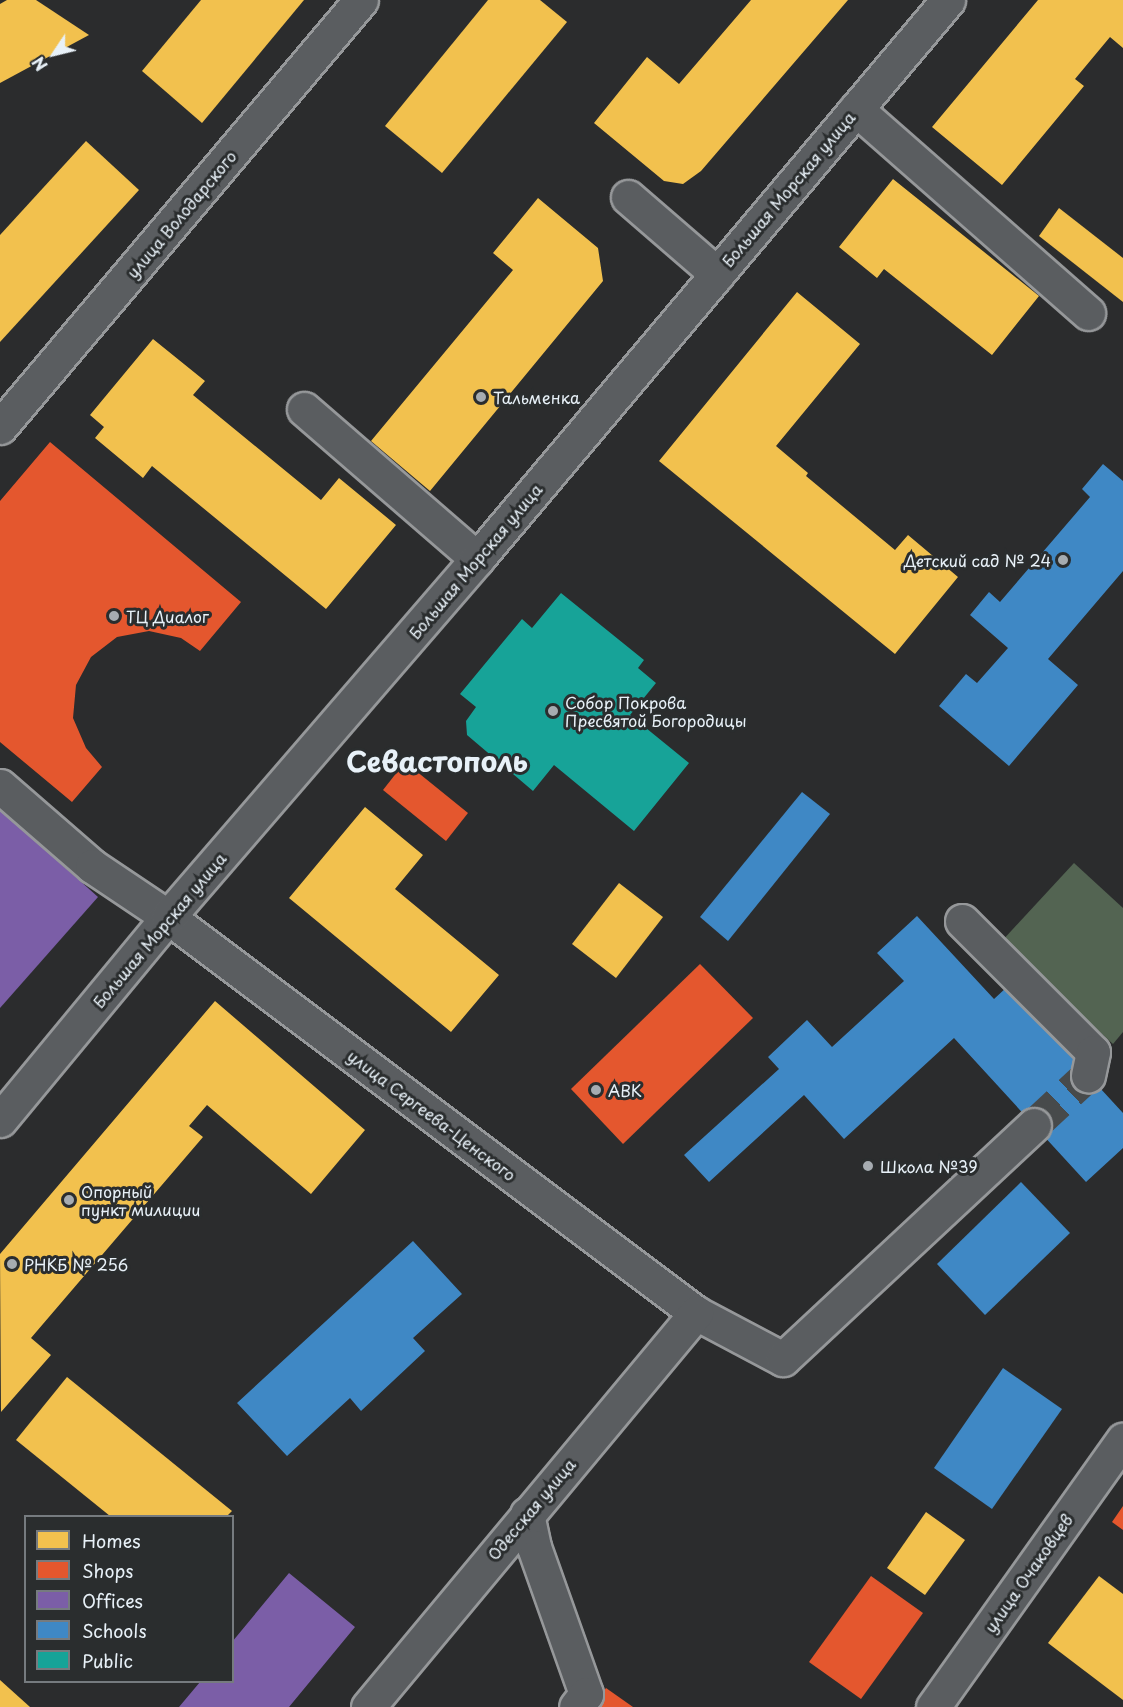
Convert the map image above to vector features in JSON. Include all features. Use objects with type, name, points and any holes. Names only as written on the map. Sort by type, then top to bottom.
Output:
[{"type":"street","name":"улица Володарского","points":[[0,427],[361,0]]},
{"type":"street","name":"Большая Морская улица","points":[[0,1120],[168,917],[477,559],[948,0]]},
{"type":"street","points":[[856,109],[1088,313]]},
{"type":"street","points":[[627,197],[717,274]]},
{"type":"street","points":[[304,410],[477,559]]},
{"type":"street","name":"улица Сергеева-Ценского","points":[[0,786],[92,866],[168,917],[696,1313],[783,1359],[1034,1125]]},
{"type":"street","points":[[962,921],[1092,1052],[1088,1075]]},
{"type":"street","name":"Одесская улица","points":[[368,1707],[696,1313]]},
{"type":"street","name":"улица Очаковцев","points":[[933,1707],[1123,1440]]},
{"type":"street","points":[[527,1514],[534,1547],[586,1694],[576,1707]]},
{"type":"green space","points":[[1074,863],[1123,908],[1123,1032],[1113,1044],[1001,942]]},
{"type":"building: Homes","points":[[7,0],[36,0],[89,35],[0,83],[0,4]]},
{"type":"building: Homes","points":[[201,0],[304,0],[202,123],[142,71]]},
{"type":"building: Homes","points":[[488,0],[540,0],[567,22],[442,173],[385,126]]},
{"type":"building: Homes","points":[[751,0],[848,0],[701,171],[683,184],[664,181],[594,123],[647,57],[679,84]]},
{"type":"building: Homes","points":[[1038,0],[1123,0],[1123,48],[1110,37],[1075,79],[1084,86],[1002,185],[932,127]]},
{"type":"building: Homes","points":[[86,141],[139,190],[0,342],[0,235]]},
{"type":"building: Homes","points":[[893,179],[1039,296],[992,355],[884,269],[877,278],[839,247]]},
{"type":"building: Homes","points":[[538,198],[598,248],[603,281],[430,491],[371,441],[513,270],[493,253]]},
{"type":"building: Homes","points":[[1059,208],[1123,258],[1123,302],[1039,236]]},
{"type":"building: Homes","points":[[797,292],[860,344],[776,446],[808,473],[806,476],[895,550],[908,535],[958,577],[895,654],[659,461]]},
{"type":"building: Homes","points":[[153,339],[205,381],[193,395],[321,500],[339,478],[396,525],[326,609],[152,466],[143,478],[95,438],[104,427],[90,415]]},
{"type":"building: Homes","points":[[365,807],[423,855],[395,889],[499,975],[451,1032],[289,898]]},
{"type":"building: Homes","points":[[619,883],[663,917],[616,978],[572,944]]},
{"type":"building: Homes","points":[[215,1001],[365,1130],[311,1194],[207,1105],[189,1126],[203,1137],[31,1338],[51,1355],[1,1412],[0,1254]]},
{"type":"building: Homes","points":[[67,1377],[232,1511],[228,1515],[109,1515],[16,1440]]},
{"type":"building: Homes","points":[[926,1512],[965,1540],[925,1595],[887,1568]]},
{"type":"building: Homes","points":[[1099,1576],[1123,1594],[1123,1700],[1048,1643]]},
{"type":"building: Homes","points":[[0,1680],[30,1707],[0,1707]]},
{"type":"building: Shops","name":"ТЦ Диалог","points":[[50,442],[241,602],[200,651],[181,638],[149,631],[117,637],[91,657],[76,685],[73,718],[86,748],[102,767],[72,802],[0,742],[0,501]]},
{"type":"building: Shops","points":[[405,762],[468,813],[446,841],[383,790]]},
{"type":"building: Shops","points":[[700,964],[753,1018],[623,1144],[571,1089]]},
{"type":"building: Shops","points":[[1123,1506],[1123,1530],[1112,1522]]},
{"type":"building: Shops","points":[[871,1576],[923,1613],[861,1699],[809,1662]]},
{"type":"building: Shops","points":[[606,1688],[633,1707],[592,1707]]},
{"type":"building: Offices","points":[[0,809],[98,897],[0,1008]]},
{"type":"building: Offices","points":[[289,1573],[355,1627],[289,1707],[179,1707],[199,1683],[234,1683],[234,1640]]},
{"type":"building: Schools","name":"Детский сад № 24","points":[[1103,464],[1123,481],[1123,571],[1048,659],[1078,685],[1009,766],[939,706],[966,674],[977,683],[1008,648],[970,615],[989,592],[1000,602],[1090,497],[1082,489]]},
{"type":"building: Schools","points":[[802,792],[830,814],[728,941],[700,917]]},
{"type":"building: Schools","points":[[917,916],[994,999],[1007,987],[1123,1113],[1123,1148],[1086,1182],[954,1038],[844,1139],[804,1095],[709,1182],[684,1155],[779,1069],[768,1057],[807,1020],[832,1047],[904,981],[877,953]]},
{"type":"building: Schools","points":[[1021,1182],[1070,1233],[985,1315],[937,1264]]},
{"type":"building: Schools","points":[[413,1241],[462,1294],[413,1338],[425,1351],[361,1411],[350,1398],[287,1456],[237,1403]]},
{"type":"building: Schools","points":[[1003,1368],[1062,1409],[992,1509],[934,1468]]},
{"type":"building: Public","name":"Собор Покрова Пресвятой Богородицы","points":[[561,593],[644,660],[638,668],[656,683],[630,715],[689,763],[634,831],[554,765],[533,791],[467,735],[466,721],[476,707],[460,694],[522,619],[532,628]]},
{"type":"tunnel","points":[[1034,1125],[1088,1075]]},
{"type":"place","name":"Тальменка","points":[[481,397]]},
{"type":"place","name":"Детский сад № 24","points":[[1063,560]]},
{"type":"place","name":"ТЦ Диалог","points":[[114,616]]},
{"type":"place","name":"Собор Покрова Пресвятой Богородицы","points":[[553,711]]},
{"type":"place","name":"АВК","points":[[596,1090]]},
{"type":"place","name":"Школа №39","points":[[868,1166]]},
{"type":"place","name":"Опорный пункт милиции","points":[[69,1200]]},
{"type":"place","name":"РНКБ № 256","points":[[12,1264]]},
{"type":"district","name":"Севастополь","points":[[437,761]]}]
